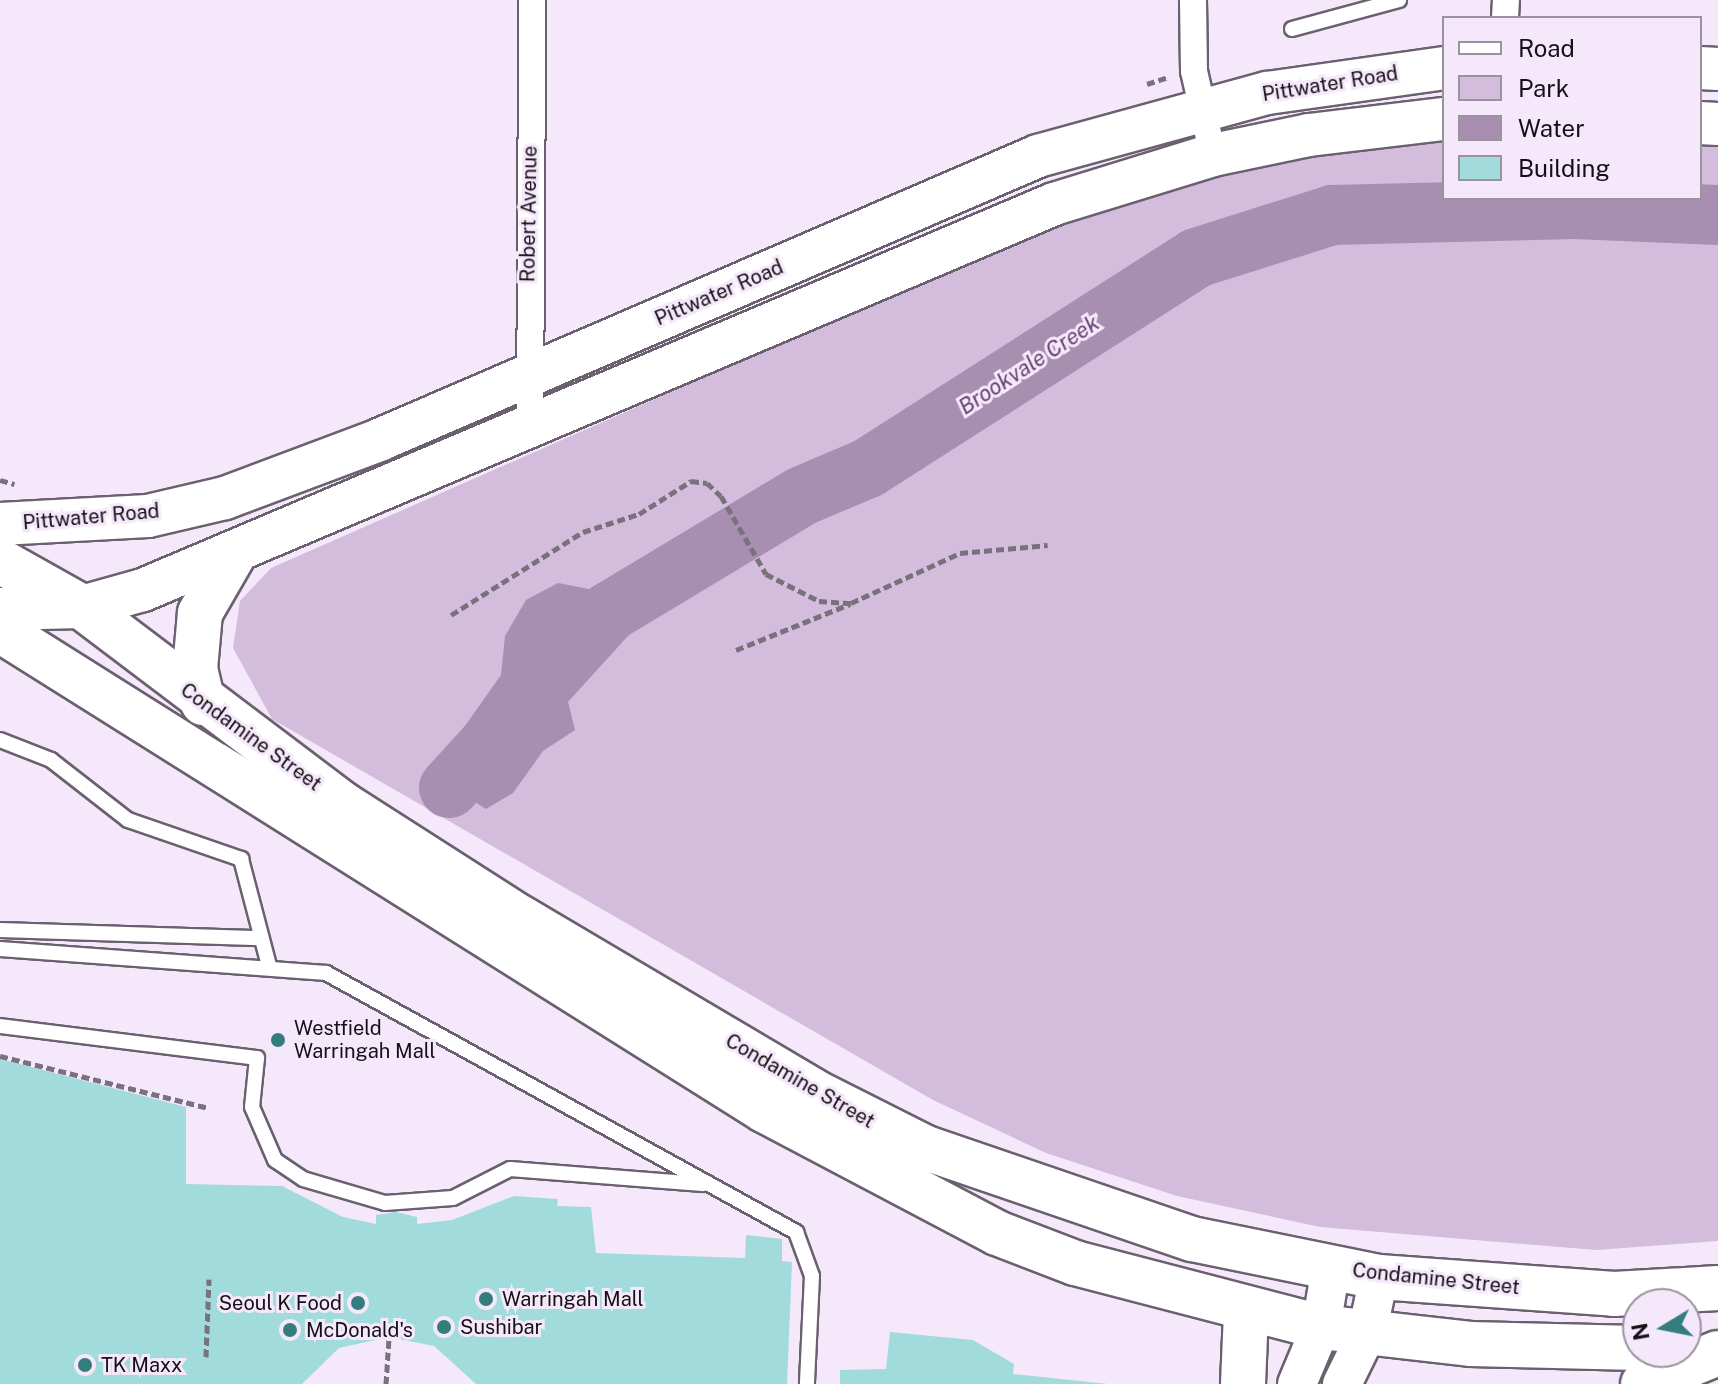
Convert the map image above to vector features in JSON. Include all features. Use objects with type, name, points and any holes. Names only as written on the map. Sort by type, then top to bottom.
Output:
[{"type":"highway","points":[[203,703],[195,669],[200,613],[234,554]]},
{"type":"highway","name":"Condamine Street","points":[[0,561],[82,607],[203,703],[521,918],[870,1122],[1100,1211],[1192,1239],[1379,1277],[1614,1294],[1718,1288]]},
{"type":"highway","name":"Condamine Street","points":[[0,630],[851,1161],[1075,1263],[1246,1312],[1321,1327],[1367,1333],[1622,1347]]},
{"type":"highway","points":[[1243,1384],[1246,1312]]},
{"type":"highway","points":[[1643,1384],[1718,1353]]},
{"type":"main road","name":"Pittwater Road","points":[[0,524],[148,516],[225,498],[527,376],[1038,156],[1202,107],[1442,68]]},
{"type":"main road","points":[[0,609],[82,607],[234,554],[1054,204],[1213,155],[1442,119]]},
{"type":"street","name":"Robert Avenue","points":[[530,429],[527,376],[532,0]]},
{"type":"street","points":[[1193,0],[1202,107],[1213,155]]},
{"type":"street","points":[[1297,1384],[1321,1327],[1331,1267]]},
{"type":"street","points":[[1342,1384],[1367,1333],[1379,1277]]},
{"type":"lane","points":[[1292,29],[1399,0]]},
{"type":"lane","points":[[0,740],[51,760],[128,820],[241,859],[269,966]]},
{"type":"lane","points":[[0,930],[213,932],[261,938]]},
{"type":"lane","points":[[0,949],[269,966],[326,973],[711,1185],[775,1217],[796,1232],[806,1252],[807,1384]]},
{"type":"lane","points":[[0,1026],[257,1058],[252,1107],[275,1160],[303,1179],[385,1203],[453,1198],[510,1169],[711,1185]]},
{"type":"path","points":[[0,480],[28,487]]},
{"type":"path","points":[[451,615],[561,544],[639,514],[670,489],[707,483],[721,496],[766,574],[791,593],[851,603]]},
{"type":"path","points":[[736,650],[851,603],[960,553],[1048,545]]},
{"type":"path","points":[[0,1056],[208,1108]]},
{"type":"path","points":[[206,1357],[209,1279]]},
{"type":"path","points":[[386,1384],[389,1337]]},
{"type":"green space","points":[[1442,136],[1442,200],[1702,200],[1702,141],[1718,141],[1718,1241],[1596,1250],[1320,1227],[1177,1196],[1046,1153],[933,1100],[272,719],[233,648],[240,601],[271,568],[1066,218],[1312,151]]},
{"type":"water","points":[[558,583],[604,592],[630,614],[563,681],[575,730],[543,751],[513,793],[486,809],[431,774],[501,675],[505,636],[526,600]]},
{"type":"building","name":"Warringah Mall","points":[[0,1059],[186,1107],[186,1184],[282,1186],[343,1217],[376,1224],[376,1215],[396,1212],[417,1217],[417,1224],[452,1220],[514,1196],[558,1199],[557,1206],[591,1207],[596,1253],[745,1258],[746,1235],[782,1239],[782,1261],[792,1262],[787,1384],[476,1384],[434,1346],[389,1337],[339,1348],[302,1384],[0,1384]]},
{"type":"building","points":[[890,1332],[973,1340],[1014,1364],[1013,1374],[1108,1384],[840,1384],[840,1370],[886,1369]]},
{"type":"waterway","name":"Brookvale Creek","points":[[449,788],[609,612],[802,496],[868,468],[1196,258],[1332,215],[1575,209],[1718,215]]},
{"type":"place","name":"Westfield Warringah Mall","points":[[278,1040]]},
{"type":"place","name":"Warringah Mall","points":[[486,1299]]},
{"type":"place","name":"Seoul K Food","points":[[358,1303]]},
{"type":"place","name":"Sushibar","points":[[444,1327]]},
{"type":"place","name":"McDonald's","points":[[290,1330]]},
{"type":"place","name":"TK Maxx","points":[[85,1365]]}]
